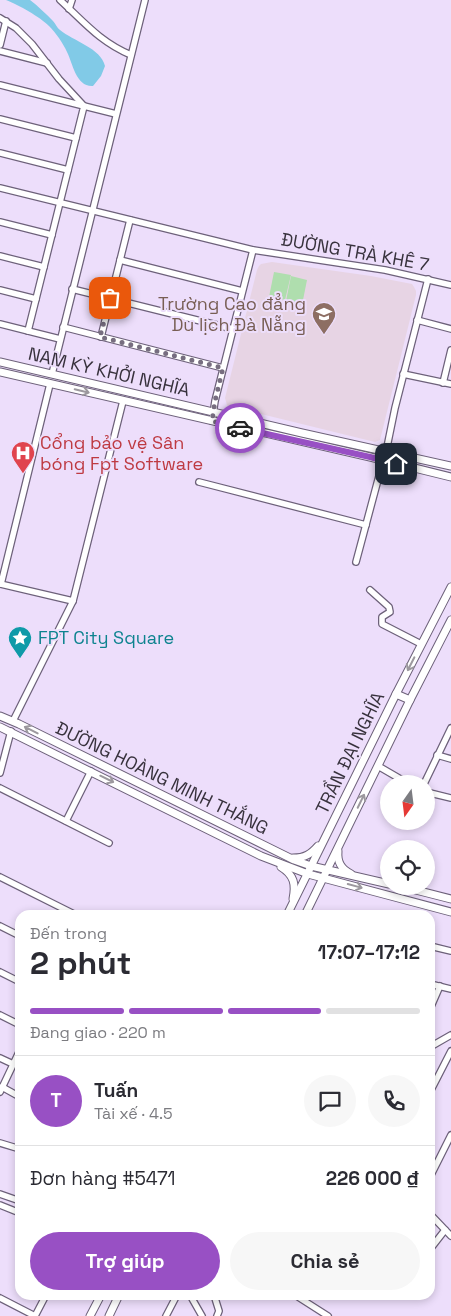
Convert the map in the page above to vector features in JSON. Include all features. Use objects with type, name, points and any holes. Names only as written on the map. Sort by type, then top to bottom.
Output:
[{"type":"main road","name":"NAM KỲ KHỞI NGHĨA","points":[[0,362],[451,466]]},
{"type":"main road","points":[[0,372],[451,477]]},
{"type":"main road","points":[[383,461],[386,452]]},
{"type":"main road","name":"TRẦN ĐẠI NGHĨA","points":[[290,910],[451,587]]},
{"type":"main road","points":[[308,910],[451,620]]},
{"type":"main road","points":[[396,694],[410,700]]},
{"type":"main road","name":"ĐƯỜNG HOÀNG MINH THẮNG","points":[[0,716],[283,855],[311,866],[380,882]]},
{"type":"main road","name":"ĐƯỜNG HOÀNG MINH THẮNG","points":[[0,727],[262,856],[308,874],[451,912]]},
{"type":"main road","points":[[91,771],[95,762]]},
{"type":"main road","points":[[283,855],[294,858],[306,856],[324,840]]},
{"type":"main road","points":[[340,844],[338,854],[340,864],[348,873],[356,876]]},
{"type":"main road","points":[[262,856],[284,868],[292,878],[294,891],[289,910]]},
{"type":"main road","points":[[435,895],[451,899]]},
{"type":"main road","points":[[90,1316],[98,1300]]},
{"type":"main road","points":[[109,1316],[117,1300]]},
{"type":"street","points":[[60,0],[102,39],[115,48],[131,55]]},
{"type":"street","points":[[69,9],[72,0]]},
{"type":"street","points":[[52,374],[144,0]]},
{"type":"street","points":[[0,45],[3,20]]},
{"type":"street","points":[[3,20],[27,38],[59,79],[84,106]]},
{"type":"street","points":[[0,51],[47,63]]},
{"type":"street","points":[[0,85],[116,114]]},
{"type":"street","points":[[28,331],[84,106]]},
{"type":"street","points":[[0,119],[76,138]]},
{"type":"street","points":[[0,154],[68,170]]},
{"type":"street","name":"ĐƯỜNG TRÀ KHÊ 7","points":[[0,188],[253,250],[385,270],[451,285]]},
{"type":"street","points":[[100,337],[130,220]]},
{"type":"street","points":[[0,222],[52,235]]},
{"type":"street","points":[[212,421],[215,401],[253,250]]},
{"type":"street","points":[[0,256],[44,267]]},
{"type":"street","points":[[120,260],[242,291]]},
{"type":"street","points":[[386,452],[403,374],[428,280]]},
{"type":"street","points":[[72,289],[233,329]]},
{"type":"street","points":[[0,290],[36,299]]},
{"type":"street","points":[[417,320],[451,329]]},
{"type":"street","points":[[0,324],[60,339]]},
{"type":"street","points":[[63,327],[223,368]]},
{"type":"street","points":[[443,383],[451,350]]},
{"type":"street","points":[[403,374],[451,384]]},
{"type":"street","points":[[50,384],[0,584],[72,601]]},
{"type":"street","points":[[13,721],[72,601],[123,401]]},
{"type":"street","points":[[356,562],[383,461]]},
{"type":"street","points":[[199,482],[366,525]]},
{"type":"street","points":[[370,590],[389,607],[390,612],[382,618],[382,624],[421,644]]},
{"type":"street","points":[[428,775],[451,728]]},
{"type":"street","points":[[0,773],[11,731]]},
{"type":"street","points":[[437,755],[451,759]]},
{"type":"street","points":[[378,766],[394,775]]},
{"type":"street","points":[[66,821],[91,771]]},
{"type":"street","points":[[0,788],[109,843]]},
{"type":"street","points":[[435,794],[451,798]]},
{"type":"street","points":[[0,877],[66,910]]},
{"type":"street","points":[[0,926],[15,934]]},
{"type":"street","points":[[435,947],[451,951]]},
{"type":"street","points":[[0,972],[15,980]]},
{"type":"street","points":[[435,985],[451,989]]},
{"type":"street","points":[[435,998],[440,986]]},
{"type":"street","points":[[0,1015],[15,1022]]},
{"type":"street","points":[[435,1044],[451,1035]]},
{"type":"street","points":[[435,1082],[451,1051]]},
{"type":"street","points":[[0,1058],[13,1064]]},
{"type":"street","points":[[15,1060],[1,1090],[15,1095]]},
{"type":"street","points":[[435,1168],[451,1135]]},
{"type":"street","points":[[0,1143],[15,1148]]},
{"type":"street","points":[[0,1194],[15,1199]]},
{"type":"street","points":[[0,1205],[15,1211]]},
{"type":"street","points":[[435,1219],[451,1236]]},
{"type":"street","points":[[435,1243],[445,1230]]},
{"type":"street","points":[[0,1298],[35,1316],[43,1300]]},
{"type":"street","points":[[166,1316],[174,1300]]},
{"type":"street","points":[[193,1300],[202,1316]]},
{"type":"street","points":[[216,1300],[219,1311],[217,1316]]},
{"type":"street","points":[[303,1300],[328,1316]]},
{"type":"shaded area","name":"Trường Cao đẳng Du lịch Đà Nẵng","points":[[272,262],[371,276],[412,284],[414,287],[416,295],[380,440],[375,442],[227,405],[225,398],[257,270],[261,264]]},
{"type":"green space","points":[[274,272],[291,275],[285,300],[269,297]]},
{"type":"green space","points":[[291,276],[307,280],[302,305],[286,301]]},
{"type":"water","points":[[6,0],[30,0],[60,30],[98,54],[105,66],[101,76],[93,86],[83,83],[79,79],[63,45],[49,26],[29,12]]},
{"type":"way so far","points":[[110,298],[100,337],[223,368],[212,421],[240,428]]},
{"type":"place","name":"Trường Cao đẳng Du lịch Đà Nẵng","points":[[324,335]]},
{"type":"place","name":"Cổng bảo vệ Sân bóng Fpt Software","points":[[23,474]]},
{"type":"place","name":"FPT City Square","points":[[20,659]]},
{"type":"route","points":[[240,428],[396,464]]}]
